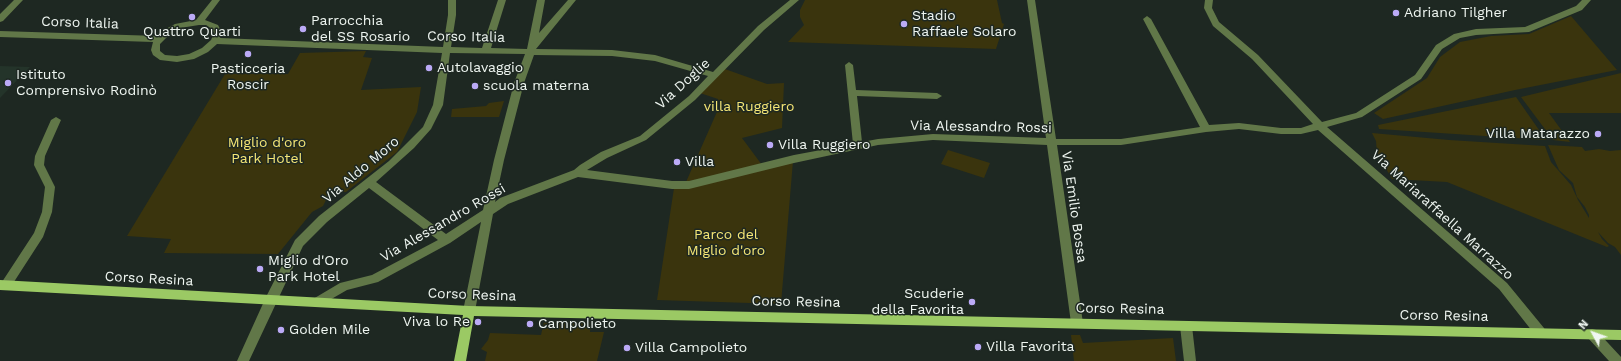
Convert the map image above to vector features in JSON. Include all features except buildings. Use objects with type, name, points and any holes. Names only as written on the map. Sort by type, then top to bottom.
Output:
[{"type":"main road","name":"Corso Resina","points":[[3,285],[469,311],[1540,332],[1621,335]]},
{"type":"main road","points":[[460,361],[469,311]]},
{"type":"street","points":[[0,19],[19,0]]},
{"type":"street","points":[[199,22],[216,0]]},
{"type":"street","name":"Via Aldo Moro","points":[[243,361],[270,301],[299,243],[323,219],[411,146],[426,129],[438,105],[452,15],[452,0]]},
{"type":"street","points":[[486,50],[502,0]]},
{"type":"street","points":[[469,311],[488,212],[519,83],[532,48],[541,0]]},
{"type":"street","points":[[532,48],[554,24],[572,0]]},
{"type":"street","name":"Via Doglie","points":[[578,173],[583,168],[604,156],[643,138],[692,98],[761,28],[795,0]]},
{"type":"street","name":"Via Emilio Bossa","points":[[1031,0],[1077,323]]},
{"type":"street","points":[[1209,0],[1208,8],[1216,24],[1255,57],[1319,125]]},
{"type":"street","name":"Via Alessandro Rossi","points":[[317,302],[344,286],[374,279],[446,240],[504,201],[578,173],[672,185],[689,185],[794,159],[878,142],[933,137],[1051,142],[1121,142],[1206,129],[1239,126],[1280,131],[1301,131],[1359,115],[1418,77],[1439,47],[1457,36],[1476,32],[1526,30],[1579,8],[1587,0]]},
{"type":"street","points":[[1147,19],[1206,129]]},
{"type":"street","points":[[199,22],[208,23],[215,27],[218,33],[215,41],[198,54],[177,59],[169,59],[163,58],[156,53],[155,47],[159,39],[167,32],[178,26],[199,22]]},
{"type":"street","name":"Corso Italia","points":[[0,34],[159,39]]},
{"type":"street","name":"Corso Italia","points":[[215,41],[446,50],[532,48],[612,53],[655,58],[714,75]]},
{"type":"street","points":[[849,64],[858,146]]},
{"type":"street","points":[[851,93],[937,96]]},
{"type":"street","points":[[3,285],[39,234],[47,212],[50,187],[39,166],[40,156],[56,120]]},
{"type":"street","name":"Via Mariaraffaella Marrazzo","points":[[1319,125],[1503,286],[1540,332]]},
{"type":"street","points":[[369,182],[446,240]]},
{"type":"street","points":[[1186,326],[1190,361]]},
{"type":"street","points":[[1592,334],[1617,361]]},
{"type":"shaded area","name":"Istituto Comprensivo Rodinò","points":[[0,66],[30,67],[0,98]]},
{"type":"green space","name":"Stadio Raffaele Solaro","points":[[805,0],[997,0],[1002,23],[1004,24],[996,49],[788,42],[804,25],[800,17],[800,10]]},
{"type":"green space","points":[[1571,16],[1617,70],[1515,90],[1383,119],[1374,113],[1427,78],[1440,57],[1460,42],[1491,36],[1529,34]]},
{"type":"green space","name":"Miglio d'oro Park Hotel","points":[[366,51],[363,57],[372,58],[361,90],[421,87],[417,112],[397,152],[346,192],[330,192],[323,206],[312,212],[278,254],[164,253],[171,239],[127,236],[225,74],[288,74],[300,53]]},
{"type":"green space","name":"villa Ruggiero","points":[[722,68],[767,84],[784,83],[782,128],[742,138],[762,165],[686,182],[720,105],[718,99],[697,92]]},
{"type":"green space","points":[[1621,73],[1621,113],[1549,113],[1570,142],[1553,140],[1521,97]]},
{"type":"green space","points":[[1516,97],[1546,140],[1379,129],[1378,125]]},
{"type":"green space","points":[[504,101],[499,117],[451,117],[452,109],[486,106],[489,103]]},
{"type":"green space","points":[[1372,133],[1449,140],[1545,146],[1551,162],[1571,185],[1578,200],[1589,218],[1585,207],[1577,197],[1573,183],[1559,170],[1548,145],[1582,147],[1585,151],[1599,149],[1610,151],[1621,150],[1621,255],[1615,247],[1608,243],[1598,232],[1609,246],[1607,247],[1447,182],[1392,179],[1377,153],[1376,141]]},
{"type":"green space","points":[[948,150],[990,163],[984,178],[941,164]]},
{"type":"green space","name":"Parco del Miglio d'oro","points":[[793,161],[781,304],[657,300],[674,188]]},
{"type":"green space","points":[[544,322],[591,322],[590,332],[604,332],[597,361],[485,361],[487,352],[481,349],[488,340],[490,333],[541,335]]},
{"type":"green space","points":[[1071,335],[1080,335],[1083,343],[1173,338],[1176,361],[1074,361]]},
{"type":"place","name":"Adriano Tilgher","points":[[1396,13]]},
{"type":"place","name":"Quattro Quarti","points":[[192,17]]},
{"type":"place","name":"Stadio Raffaele Solaro","points":[[904,24]]},
{"type":"place","name":"Parrocchia del SS Rosario","points":[[303,29]]},
{"type":"place","name":"Pasticceria Roscir","points":[[248,54]]},
{"type":"place","name":"Autolavaggio","points":[[429,68]]},
{"type":"place","name":"Istituto Comprensivo Rodinò","points":[[8,83]]},
{"type":"place","name":"scuola materna","points":[[475,86]]},
{"type":"place","name":"Villa Matarazzo","points":[[1598,134]]},
{"type":"place","name":"Villa Ruggiero","points":[[770,145]]},
{"type":"place","name":"Villa","points":[[677,162]]},
{"type":"place","name":"Miglio d'Oro Park Hotel","points":[[260,269]]},
{"type":"place","name":"Scuderie della Favorita","points":[[972,302]]},
{"type":"place","name":"Viva lo Re","points":[[478,322]]},
{"type":"place","name":"Campolieto","points":[[530,324]]},
{"type":"place","name":"Golden Mile","points":[[281,330]]},
{"type":"place","name":"Villa Favorita","points":[[978,347]]},
{"type":"place","name":"Villa Campolieto","points":[[627,348]]}]
